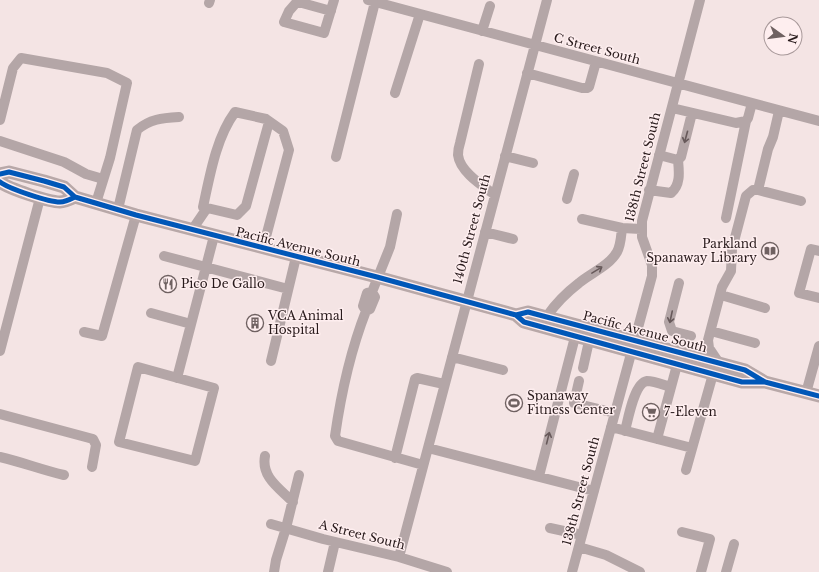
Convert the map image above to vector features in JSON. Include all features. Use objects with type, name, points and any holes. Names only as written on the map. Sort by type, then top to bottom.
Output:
[{"type":"main road","name":"Pacific Avenue South","points":[[0,174],[9,172],[64,187],[75,197],[118,209],[136,216],[377,277],[516,315],[524,322],[632,353],[677,365],[745,370],[765,382],[819,396]]},
{"type":"main road","name":"Pacific Avenue South","points":[[0,182],[6,187],[40,198],[60,202],[75,197]]},
{"type":"main road","name":"Pacific Avenue South","points":[[516,315],[528,312],[547,316],[634,340],[716,369]]},
{"type":"street","points":[[331,11],[302,2],[296,3],[289,11],[284,22],[324,33],[331,11],[334,0]]},
{"type":"street","name":"140th Street South","points":[[399,557],[547,0]]},
{"type":"street","name":"138th Street South","points":[[572,572],[650,285],[653,269],[642,237],[641,229],[643,214],[700,0]]},
{"type":"street","points":[[336,157],[372,1]]},
{"type":"street","name":"C Street South","points":[[372,1],[393,3],[420,14],[535,46],[819,121]]},
{"type":"street","points":[[482,31],[490,6]]},
{"type":"street","points":[[395,93],[420,14]]},
{"type":"street","points":[[0,120],[13,68],[21,58],[107,73],[128,83],[110,158],[96,203]]},
{"type":"street","points":[[527,73],[582,88],[587,88],[589,86],[596,62]]},
{"type":"street","points":[[479,64],[458,156],[472,178],[495,195]]},
{"type":"street","points":[[726,218],[746,121],[752,103]]},
{"type":"street","points":[[672,108],[736,123],[746,121]]},
{"type":"street","points":[[758,190],[779,111]]},
{"type":"street","points":[[263,248],[289,150],[283,130],[266,120],[235,112],[228,122],[217,150],[203,207],[237,216],[246,206],[269,122]]},
{"type":"street","points":[[649,190],[668,194],[674,192],[678,181],[678,160],[681,157],[692,113]]},
{"type":"street","points":[[118,209],[136,130],[145,123],[160,118],[179,117]]},
{"type":"street","points":[[0,141],[64,162],[86,174],[103,179]]},
{"type":"street","points":[[659,155],[678,160]]},
{"type":"street","points":[[505,156],[534,163]]},
{"type":"street","points":[[567,199],[574,174]]},
{"type":"street","points":[[686,470],[716,369],[708,340],[722,287],[731,271],[732,249],[746,196],[753,190],[758,190],[801,201]]},
{"type":"street","points":[[0,351],[40,198]]},
{"type":"street","points":[[192,230],[207,208]]},
{"type":"street","points":[[397,214],[390,247],[372,292],[367,293],[363,306],[366,311],[359,328],[341,395],[335,436],[338,441],[423,465]]},
{"type":"street","points":[[84,332],[102,336],[136,216]]},
{"type":"street","points":[[582,219],[622,228],[641,229]]},
{"type":"street","points":[[547,316],[558,301],[579,283],[611,260],[618,252],[622,228]]},
{"type":"street","points":[[485,232],[513,239]]},
{"type":"street","points":[[177,378],[214,236]]},
{"type":"street","points":[[819,251],[811,249],[799,293],[819,298]]},
{"type":"street","points":[[164,256],[288,289]]},
{"type":"street","points":[[271,360],[296,257]]},
{"type":"street","points":[[679,283],[669,322],[672,331],[691,336]]},
{"type":"street","points":[[721,295],[765,308]]},
{"type":"street","points":[[151,313],[191,324]]},
{"type":"street","points":[[711,331],[755,342]]},
{"type":"street","points":[[539,476],[575,337]]},
{"type":"street","points":[[583,368],[589,341]]},
{"type":"street","points":[[806,393],[819,346]]},
{"type":"street","points":[[452,357],[503,370]]},
{"type":"street","points":[[657,440],[677,365]]},
{"type":"street","points":[[138,367],[177,378],[214,388],[195,461],[119,442],[138,367]]},
{"type":"street","points":[[394,458],[415,379],[444,384]]},
{"type":"street","points":[[579,380],[574,403],[615,413]]},
{"type":"street","points":[[626,431],[637,389],[641,383],[648,381],[671,387]]},
{"type":"street","points":[[0,414],[93,439],[96,445],[92,467]]},
{"type":"street","points":[[611,427],[692,448]]},
{"type":"street","points":[[428,448],[594,490]]},
{"type":"street","points":[[0,456],[25,463],[42,470],[64,475]]},
{"type":"street","points":[[265,456],[263,464],[266,474],[270,480],[293,502]]},
{"type":"street","points":[[274,572],[299,475]]},
{"type":"street","name":"A Street South","points":[[271,524],[335,542],[399,557],[447,572]]},
{"type":"street","points":[[550,528],[582,535]]},
{"type":"street","points":[[682,532],[710,539],[701,572]]},
{"type":"street","points":[[328,572],[335,542]]},
{"type":"street","points":[[726,572],[734,544]]},
{"type":"street","points":[[579,546],[606,555],[640,572]]},
{"type":"cycle path","points":[[0,174],[9,172],[44,181],[64,187],[75,197],[136,215],[377,277],[516,315],[524,322],[742,382],[765,382],[819,396]]},
{"type":"cycle path","points":[[0,182],[39,198],[64,202],[75,197]]},
{"type":"cycle path","points":[[516,315],[528,312],[745,370],[765,382]]},
{"type":"place","name":"Parkland Spanaway Library","points":[[770,251]]},
{"type":"place","name":"Pico De Gallo","points":[[168,284]]},
{"type":"place","name":"VCA Animal Hospital","points":[[255,323]]},
{"type":"place","name":"Spanaway Fitness Center","points":[[514,403]]},
{"type":"place","name":"7-Eleven","points":[[651,412]]}]
